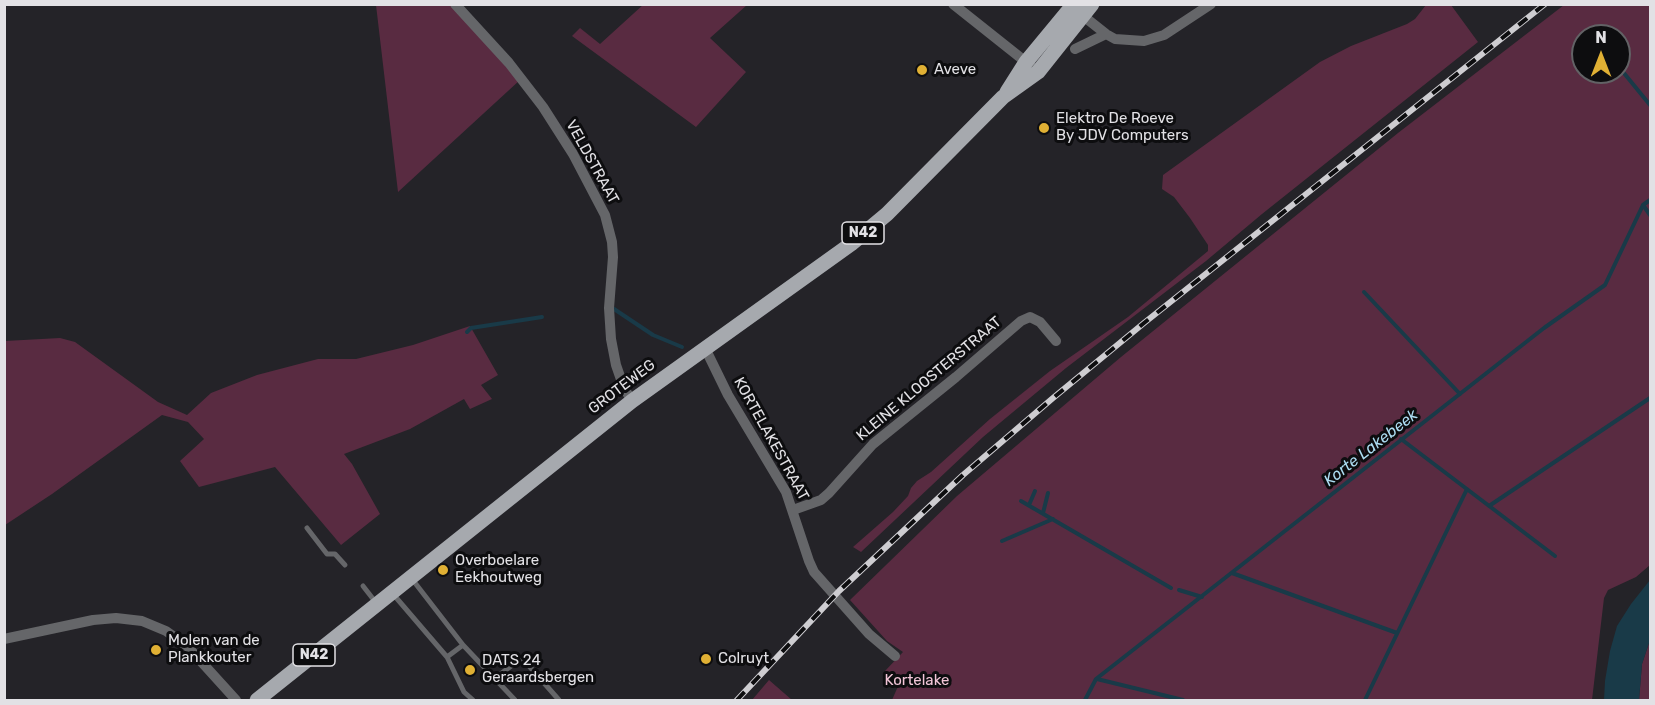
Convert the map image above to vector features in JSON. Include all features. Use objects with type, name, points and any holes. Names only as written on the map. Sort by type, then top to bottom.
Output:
[{"type":"main road","name":"GROTEWEG","points":[[257,700],[632,401],[851,244],[887,213],[1004,97],[1081,8]]},
{"type":"street","name":"VELDSTRAAT","points":[[455,4],[509,63],[543,107],[573,154],[605,215],[612,242],[613,257],[609,308],[611,339],[616,365],[624,388],[632,401]]},
{"type":"street","points":[[952,4],[1032,67]]},
{"type":"street","points":[[1081,8],[1106,34],[1115,39],[1144,40],[1164,35],[1211,4]]},
{"type":"street","points":[[1075,49],[1106,34]]},
{"type":"street","name":"KLEINE KLOOSTERSTRAAT","points":[[793,510],[821,500],[873,444],[1021,321],[1030,317],[1040,322],[1056,341]]},
{"type":"street","name":"KORTELAKESTRAAT","points":[[705,348],[728,395],[786,492],[808,561],[818,577],[869,634],[894,656]]},
{"type":"street","points":[[4,639],[93,620],[116,618],[142,621],[166,631],[187,646],[236,700]]},
{"type":"lane","points":[[307,528],[327,554],[335,554],[345,565]]},
{"type":"lane","points":[[411,578],[463,645],[515,700]]},
{"type":"lane","points":[[363,586],[377,604]]},
{"type":"lane","points":[[392,592],[447,657],[464,692],[472,700]]},
{"type":"lane","points":[[447,657],[463,645]]},
{"type":"lane","points":[[495,678],[522,658],[559,700]]},
{"type":"green space","points":[[644,4],[747,5],[710,38],[746,72],[696,127],[572,36],[580,28],[600,44]]},
{"type":"green space","points":[[376,5],[451,5],[520,80],[398,192]]},
{"type":"green space","points":[[1426,5],[1451,5],[1478,42],[1206,261],[1066,368],[983,437],[861,552],[853,547],[893,512],[908,496],[917,481],[931,472],[990,419],[1050,371],[1128,317],[1208,251],[1208,245],[1190,218],[1174,197],[1162,189],[1163,175],[1320,62],[1351,46],[1407,24],[1415,19]]},
{"type":"green space","name":"Kortelake","points":[[1564,5],[1650,5],[1650,565],[1636,577],[1608,590],[1604,598],[1592,700],[892,700],[899,684],[885,671],[903,652],[887,641],[850,600],[957,496],[1121,357],[1398,133]]},
{"type":"green space","points":[[470,326],[498,375],[481,385],[492,399],[470,409],[464,399],[410,429],[344,454],[380,514],[341,545],[275,467],[199,487],[180,461],[204,439],[188,422],[162,415],[5,525],[5,341],[60,338],[75,342],[158,402],[187,415],[211,393],[257,375],[318,359],[356,359],[413,345]]},
{"type":"green space","points":[[1650,640],[1650,700],[1639,700],[1642,664]]},
{"type":"green space","points":[[769,680],[792,700],[752,700]]},
{"type":"water","points":[[1650,580],[1650,640],[1642,664],[1639,700],[1604,700],[1610,651],[1617,626]]},
{"type":"waterway","points":[[1631,82],[1650,105]]},
{"type":"waterway","name":"Korte Lakebeek","points":[[1085,700],[1096,679],[1544,328],[1605,285],[1643,205],[1650,200]]},
{"type":"waterway","points":[[1643,205],[1650,215]]},
{"type":"waterway","points":[[1364,292],[1460,394]]},
{"type":"waterway","points":[[614,309],[653,335],[682,347]]},
{"type":"waterway","points":[[467,332],[471,328],[542,317]]},
{"type":"waterway","points":[[1489,506],[1650,398]]},
{"type":"waterway","points":[[1401,439],[1555,556]]},
{"type":"waterway","points":[[1365,700],[1467,489]]},
{"type":"waterway","points":[[1029,505],[1035,491]]},
{"type":"waterway","points":[[1043,513],[1048,493]]},
{"type":"waterway","points":[[1021,501],[1171,588]]},
{"type":"waterway","points":[[1002,541],[1053,519]]},
{"type":"waterway","points":[[1232,573],[1397,633]]},
{"type":"waterway","points":[[1179,590],[1202,597]]},
{"type":"waterway","points":[[1097,679],[1183,700]]},
{"type":"railway","points":[[737,700],[839,591],[963,475],[1144,323],[1545,4]]},
{"type":"place","name":"Aveve","points":[[922,70]]},
{"type":"place","name":"Elektro De Roeve By JDV Computers","points":[[1044,128]]},
{"type":"place","name":"Overboelare Eekhoutweg","points":[[443,570]]},
{"type":"place","name":"Molen van de Plankkouter","points":[[156,650]]},
{"type":"place","name":"Colruyt","points":[[706,659]]},
{"type":"place","name":"DATS 24 Geraardsbergen","points":[[470,670]]}]
